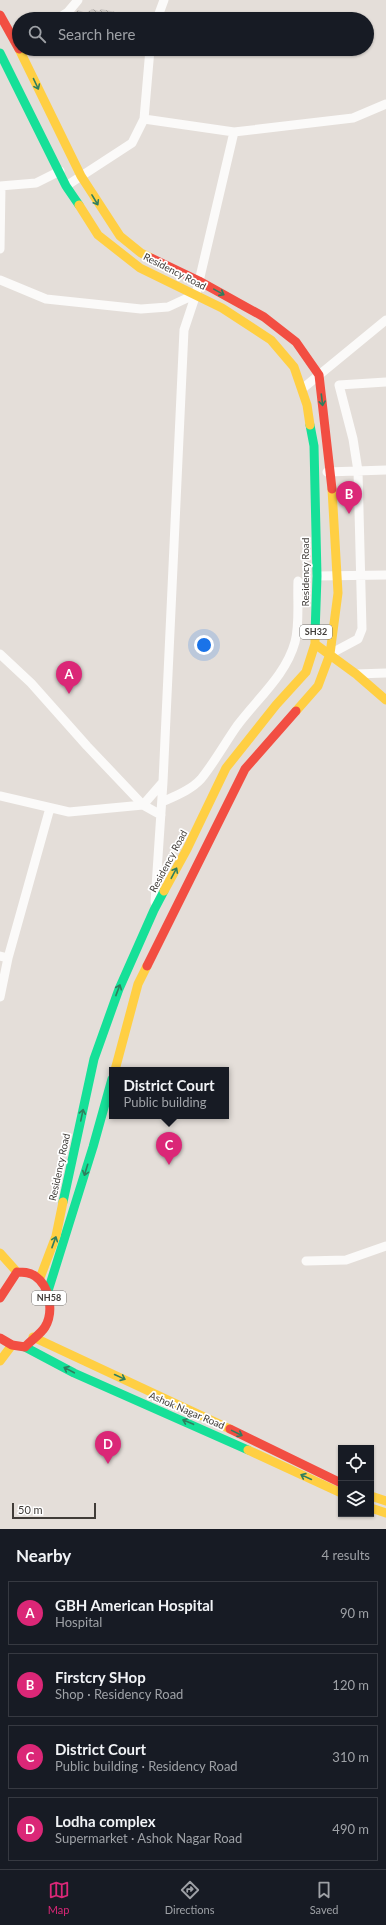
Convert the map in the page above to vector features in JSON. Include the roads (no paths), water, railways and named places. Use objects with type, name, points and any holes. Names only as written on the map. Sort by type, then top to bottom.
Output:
[{"type":"main road","points":[[0,15],[12,36]]},
{"type":"main road","points":[[22,56],[81,176],[120,236],[142,253],[199,281],[264,317],[296,342],[320,375],[331,472],[338,593],[330,654],[318,686],[245,769],[169,925],[138,984],[115,1067]]},
{"type":"main road","name":"Residency Road","points":[[2,57],[66,186],[98,235],[140,268],[222,308],[271,340],[294,367],[307,405],[314,446],[315,472],[317,576],[315,644],[306,672],[276,705],[226,768],[187,849],[154,910],[119,989],[94,1059],[56,1236],[40,1278]]},
{"type":"main road","points":[[315,644],[356,674],[386,700]]},
{"type":"main road","points":[[154,910],[169,925]]},
{"type":"main road","points":[[48,1291],[93,1147],[109,1090]]},
{"type":"main road","points":[[0,1253],[17,1272],[0,1298]]},
{"type":"main road","name":"NH58","points":[[17,1272],[40,1278],[48,1291],[50,1308],[46,1325],[25,1347]]},
{"type":"main road","points":[[33,1337],[181,1405],[338,1482]]},
{"type":"main road","points":[[0,1338],[12,1345],[25,1347]]},
{"type":"main road","points":[[0,1361],[12,1345]]},
{"type":"main road","name":"Ashok Nagar Road","points":[[25,1347],[74,1374],[219,1436],[338,1492]]},
{"type":"main road","points":[[374,1497],[386,1501]]},
{"type":"main road","points":[[374,1509],[386,1513]]},
{"type":"street","points":[[68,12],[78,0]]},
{"type":"street","points":[[160,12],[164,0]]},
{"type":"street","points":[[2,57],[12,52]]},
{"type":"street","points":[[66,186],[132,143],[144,119],[149,56]]},
{"type":"street","points":[[144,119],[234,132],[353,118],[386,104]]},
{"type":"street","points":[[154,910],[162,802],[184,330],[196,294],[234,132]]},
{"type":"street","points":[[0,249],[0,186],[36,183],[60,172]]},
{"type":"street","points":[[0,280],[46,299],[141,309],[168,306],[196,294]]},
{"type":"street","points":[[302,389],[386,320]]},
{"type":"street","points":[[330,654],[358,639],[362,629],[358,471],[353,439],[339,384],[386,382]]},
{"type":"street","points":[[315,472],[386,470]]},
{"type":"street","points":[[317,576],[386,575]]},
{"type":"street","points":[[162,802],[188,790],[200,779],[238,725],[275,680],[286,662],[295,642],[298,581]]},
{"type":"street","points":[[0,654],[32,683],[87,746],[143,805],[161,815]]},
{"type":"street","points":[[356,674],[386,673]]},
{"type":"street","points":[[0,796],[69,812],[143,805],[163,782]]},
{"type":"street","points":[[0,997],[4,957],[50,808]]},
{"type":"street","points":[[306,1261],[346,1260],[386,1246]]},
{"type":"place","name":"Firstcry SHop","points":[[349,514]]},
{"type":"place","name":"GBH American Hospital","points":[[69,694]]},
{"type":"place","name":"District Court","points":[[169,1165]]},
{"type":"place","name":"Lodha complex","points":[[108,1464]]}]
